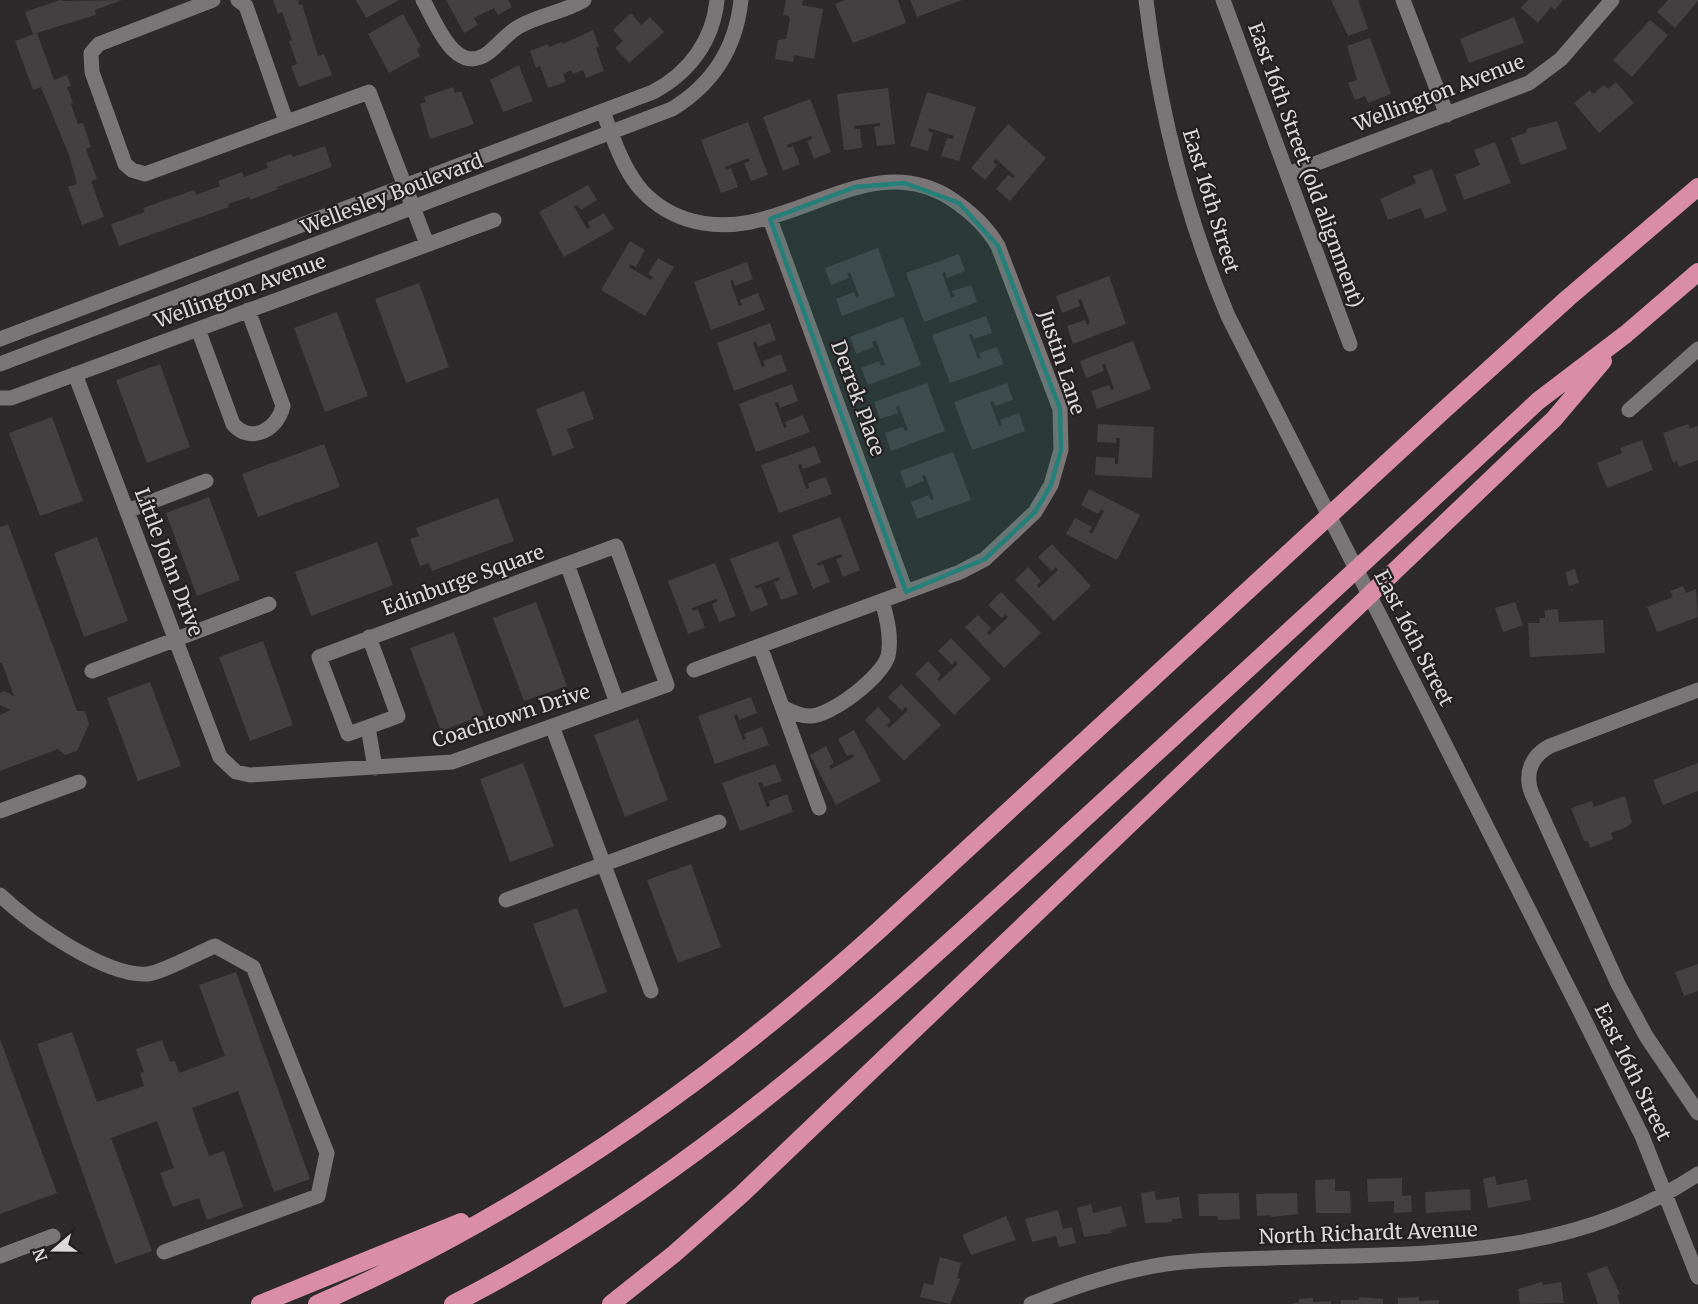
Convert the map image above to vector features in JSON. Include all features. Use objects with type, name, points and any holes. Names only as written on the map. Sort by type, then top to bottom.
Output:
[{"type":"highway","points":[[317,1304],[454,1238],[614,1138],[711,1070],[828,976],[1444,410],[1568,298],[1698,187]]},
{"type":"highway","points":[[453,1304],[519,1268],[647,1186],[820,1055],[978,916],[1538,401],[1626,334],[1698,272]]},
{"type":"highway","points":[[611,1304],[674,1254],[742,1194],[1520,452],[1554,419],[1626,334]]},
{"type":"highway","points":[[260,1304],[409,1245],[526,1193]]},
{"type":"street","points":[[213,0],[99,44],[91,53],[92,72],[125,164],[132,170],[145,174],[369,92],[427,244]]},
{"type":"street","points":[[238,0],[246,6],[286,121]]},
{"type":"street","points":[[423,0],[448,46],[457,54],[468,58],[489,53],[520,26],[584,0]]},
{"type":"street","name":"Wellesley Boulevard","points":[[0,339],[603,112],[666,85],[687,67],[709,34],[717,0]]},
{"type":"street","name":"Wellesley Boulevard","points":[[0,364],[672,109],[709,80],[731,43],[741,0]]},
{"type":"street","name":"East 16th Street","points":[[1146,0],[1160,98],[1182,190],[1196,236],[1228,316],[1642,1136],[1698,1277]]},
{"type":"street","name":"East 16th Street (old alignment)","points":[[1223,0],[1350,344]]},
{"type":"street","points":[[1403,0],[1447,115]]},
{"type":"street","name":"Wellington Avenue","points":[[1288,174],[1519,88],[1537,78],[1561,59],[1612,0]]},
{"type":"street","name":"Justin Lane","points":[[603,112],[624,165],[647,196],[668,211],[710,225],[741,225],[770,219],[855,188],[880,183],[905,183],[930,188],[959,203],[984,226],[998,246],[1061,417],[1061,450],[1057,470],[1039,507],[1023,525],[977,564],[694,670]]},
{"type":"street","name":"Derrek Place","points":[[770,219],[906,592]]},
{"type":"street","name":"Wellington Avenue","points":[[0,398],[11,398],[494,220]]},
{"type":"street","points":[[198,329],[233,424],[240,432],[249,434],[269,429],[281,416],[283,406],[248,310]]},
{"type":"street","points":[[1629,410],[1698,349]]},
{"type":"street","name":"Little John Drive","points":[[75,374],[175,640],[225,764]]},
{"type":"street","points":[[127,511],[206,481]]},
{"type":"street","name":"Coachtown Drive","points":[[225,764],[236,772],[250,775],[452,762],[667,685],[616,546],[567,564]]},
{"type":"street","name":"Edinburge Square","points":[[369,638],[398,716],[348,734],[319,657],[369,638],[567,564],[617,703]]},
{"type":"street","points":[[782,707],[810,716],[824,713],[843,702],[877,673],[887,657],[889,639],[882,601]]},
{"type":"street","points":[[92,670],[269,604]]},
{"type":"street","points":[[760,646],[819,808]]},
{"type":"street","points":[[1698,690],[1550,746],[1536,757],[1529,768],[1532,794],[1618,984],[1646,1036],[1698,1113]]},
{"type":"street","points":[[552,726],[651,991]]},
{"type":"street","points":[[368,727],[375,768]]},
{"type":"street","points":[[0,811],[79,782]]},
{"type":"street","points":[[506,900],[718,822]]},
{"type":"street","points":[[0,895],[20,915],[109,969],[148,974],[215,946],[253,967],[327,1153],[318,1196],[164,1252]]},
{"type":"street","name":"North Richardt Avenue","points":[[1031,1304],[1110,1276],[1168,1264],[1437,1253],[1520,1244],[1590,1226],[1665,1193],[1698,1174]]},
{"type":"street","points":[[0,1256],[53,1236]]},
{"type":"highlighted area","points":[[905,183],[959,203],[998,246],[1060,409],[1061,450],[1051,485],[1035,512],[985,559],[906,592],[770,219],[855,187]]},
{"type":"building","points":[[60,0],[122,0],[95,10],[96,15],[33,34],[25,12]]},
{"type":"building","points":[[273,0],[298,0],[299,5],[302,4],[318,56],[324,54],[332,75],[299,87],[291,66],[297,64],[289,41],[292,40],[282,12],[278,14]]},
{"type":"building","points":[[356,0],[399,0],[366,18]]},
{"type":"building","points":[[446,0],[508,0],[512,7],[498,15],[494,8],[474,18],[478,25],[464,33]]},
{"type":"building","points":[[786,0],[803,0],[802,5],[823,9],[814,59],[794,55],[793,62],[775,59],[778,40],[786,39],[790,20],[789,16],[783,15]]},
{"type":"building","points":[[845,0],[898,0],[906,23],[853,43],[835,4]]},
{"type":"building","points":[[910,0],[962,0],[917,17]]},
{"type":"building","points":[[1331,0],[1358,0],[1368,29],[1348,36]]},
{"type":"building","points":[[1528,0],[1563,0],[1555,10],[1551,7],[1538,23],[1521,8]]},
{"type":"building","points":[[1668,0],[1698,1],[1675,28],[1657,12]]},
{"type":"building","points":[[631,13],[641,25],[650,17],[664,32],[629,63],[615,48],[623,41],[613,30]]},
{"type":"building","points":[[403,14],[421,47],[417,49],[420,56],[389,73],[368,34]]},
{"type":"building","points":[[1514,17],[1524,43],[1469,63],[1460,39]]},
{"type":"building","points":[[1650,20],[1668,35],[1632,77],[1613,60]]},
{"type":"building","points":[[593,30],[604,71],[586,78],[583,70],[573,74],[571,70],[563,74],[566,82],[548,88],[540,66],[536,68],[530,51],[548,44],[549,47],[562,42],[563,44]]},
{"type":"building","points":[[37,33],[54,80],[67,75],[71,86],[67,87],[73,103],[71,104],[78,124],[83,123],[91,147],[86,149],[97,179],[91,181],[104,217],[82,225],[68,187],[77,184],[69,155],[41,87],[33,90],[15,41]]},
{"type":"building","points":[[1370,38],[1391,94],[1368,103],[1365,96],[1355,100],[1348,83],[1357,80],[1347,46]]},
{"type":"building","points":[[519,65],[533,101],[503,112],[490,80]]},
{"type":"building","points":[[1616,82],[1634,103],[1599,133],[1574,103],[1590,90],[1593,94],[1604,85],[1608,89]]},
{"type":"building","points":[[453,87],[455,93],[461,91],[474,124],[430,139],[420,104],[426,102],[424,97]]},
{"type":"building","points":[[888,88],[895,144],[877,146],[874,127],[880,126],[880,123],[854,126],[855,129],[860,129],[862,148],[844,150],[837,94]]},
{"type":"building","points":[[927,92],[976,107],[959,161],[941,156],[947,138],[953,139],[954,136],[929,128],[928,131],[933,133],[928,151],[910,146]]},
{"type":"building","points":[[810,99],[831,152],[814,159],[807,141],[812,139],[811,136],[787,145],[788,148],[793,146],[800,164],[783,171],[763,117]]},
{"type":"building","points":[[1557,121],[1567,149],[1521,165],[1511,138],[1527,132],[1526,129]]},
{"type":"building","points":[[748,122],[768,175],[751,181],[744,163],[750,161],[749,158],[725,167],[726,170],[731,168],[738,187],[721,193],[701,140]]},
{"type":"building","points":[[1008,124],[1046,158],[1010,201],[996,189],[1008,175],[1013,178],[1015,176],[996,159],[993,162],[997,165],[985,180],[971,168]]},
{"type":"building","points":[[1495,142],[1511,183],[1464,200],[1455,175],[1480,165],[1474,150]]},
{"type":"building","points":[[325,146],[332,167],[277,187],[278,189],[250,200],[249,197],[228,204],[229,207],[119,246],[111,224],[145,212],[143,208],[194,190],[196,195],[220,186],[218,181],[242,172],[244,177],[268,168],[266,163]]},
{"type":"building","points":[[1432,169],[1447,211],[1425,219],[1421,208],[1388,220],[1380,199],[1416,183],[1413,176]]},
{"type":"building","points":[[588,185],[597,200],[581,210],[577,205],[574,206],[587,229],[590,227],[588,222],[604,213],[614,229],[564,257],[539,212]]},
{"type":"building","points":[[630,241],[645,250],[636,267],[630,264],[629,267],[651,280],[653,277],[648,274],[658,258],[674,267],[645,316],[601,290]]},
{"type":"building","points":[[878,248],[895,296],[842,316],[836,299],[854,292],[856,297],[859,296],[850,272],[847,273],[849,278],[831,285],[825,268]]},
{"type":"building","points":[[959,254],[965,271],[947,278],[945,272],[942,273],[951,298],[955,296],[952,291],[971,285],[977,302],[924,322],[906,273]]},
{"type":"building","points":[[747,262],[753,279],[735,286],[733,280],[730,281],[739,306],[742,305],[740,300],[758,293],[765,310],[711,330],[694,282]]},
{"type":"building","points":[[1109,276],[1126,324],[1073,344],[1067,326],[1085,320],[1087,325],[1090,323],[1081,299],[1078,300],[1080,306],[1062,313],[1056,296]]},
{"type":"building","points":[[419,283],[449,367],[406,383],[375,299]]},
{"type":"building","points":[[337,312],[368,396],[325,412],[294,328]]},
{"type":"building","points":[[986,316],[992,333],[974,339],[972,334],[969,335],[978,359],[981,358],[979,353],[997,347],[1004,364],[950,383],[932,335]]},
{"type":"building","points":[[903,317],[921,365],[868,385],[861,368],[879,361],[881,366],[885,365],[876,340],[872,342],[874,347],[856,354],[850,337]]},
{"type":"building","points":[[770,323],[776,340],[758,347],[756,341],[753,343],[762,367],[765,366],[763,361],[781,354],[787,371],[734,391],[717,343]]},
{"type":"building","points":[[1133,341],[1151,389],[1097,409],[1091,391],[1109,385],[1111,390],[1114,389],[1105,364],[1102,365],[1104,371],[1086,378],[1080,361]]},
{"type":"building","points":[[160,364],[190,447],[147,463],[116,380]]},
{"type":"building","points":[[927,383],[945,431],[891,451],[885,433],[903,427],[905,431],[908,430],[899,406],[896,407],[898,413],[880,419],[874,402]]},
{"type":"building","points":[[1007,383],[1013,400],[995,406],[993,401],[990,402],[999,426],[1002,425],[1000,420],[1019,413],[1025,431],[972,450],[954,402]]},
{"type":"building","points":[[792,384],[798,401],[780,408],[778,402],[775,403],[784,428],[787,427],[785,422],[803,415],[810,432],[756,452],[739,404]]},
{"type":"building","points":[[584,391],[594,419],[567,429],[574,448],[553,456],[536,409]]},
{"type":"building","points":[[52,417],[83,501],[40,516],[9,433]]},
{"type":"building","points":[[1098,424],[1154,427],[1152,478],[1095,475],[1096,457],[1115,458],[1115,464],[1118,464],[1120,438],[1116,438],[1116,443],[1097,442]]},
{"type":"building","points":[[1688,424],[1690,428],[1698,426],[1698,460],[1679,467],[1677,461],[1673,463],[1663,433]]},
{"type":"building","points":[[1642,440],[1653,470],[1607,488],[1597,463],[1622,453],[1620,448]]},
{"type":"building","points":[[324,444],[340,487],[258,517],[242,474]]},
{"type":"building","points":[[815,446],[821,463],[803,469],[801,464],[798,465],[806,489],[809,488],[808,483],[826,477],[832,494],[779,513],[761,465]]},
{"type":"building","points":[[953,452],[971,500],[917,519],[911,502],[929,495],[931,500],[934,499],[925,475],[922,476],[924,481],[906,488],[900,471]]},
{"type":"building","points":[[1089,489],[1140,515],[1117,560],[1066,534],[1075,518],[1092,527],[1089,532],[1092,534],[1104,511],[1101,509],[1098,514],[1081,505]]},
{"type":"building","points":[[209,497],[240,580],[197,596],[166,513]]},
{"type":"building","points":[[498,498],[514,541],[432,571],[429,563],[420,566],[410,539],[419,536],[416,528]]},
{"type":"building","points":[[840,517],[860,570],[843,577],[836,559],[842,557],[841,554],[817,563],[818,566],[823,564],[830,582],[813,589],[792,535]]},
{"type":"building","points":[[8,524],[77,711],[85,711],[89,724],[77,751],[65,755],[58,749],[0,771],[0,715],[11,710],[0,705],[0,693],[4,691],[14,696],[2,663],[0,663],[0,527]]},
{"type":"building","points":[[97,537],[128,621],[84,637],[54,553]]},
{"type":"building","points":[[778,541],[798,594],[781,600],[774,582],[780,580],[779,577],[755,586],[756,589],[761,587],[768,605],[751,612],[730,559]]},
{"type":"building","points":[[377,542],[393,585],[311,616],[295,572]]},
{"type":"building","points":[[1052,544],[1091,586],[1054,621],[1015,580],[1028,567],[1041,581],[1037,585],[1039,588],[1058,570],[1056,567],[1052,571],[1038,557]]},
{"type":"building","points":[[715,563],[736,616],[719,622],[712,604],[717,602],[716,599],[692,608],[693,611],[698,609],[705,628],[688,634],[668,581]]},
{"type":"building","points":[[1575,569],[1579,583],[1569,586],[1565,572]]},
{"type":"building","points":[[1683,586],[1686,593],[1696,589],[1698,617],[1657,632],[1647,607],[1673,597],[1670,591]]},
{"type":"building","points":[[1001,592],[1041,633],[1004,668],[965,627],[978,615],[991,628],[987,633],[989,635],[1008,617],[1005,615],[1002,618],[988,605]]},
{"type":"building","points":[[536,602],[567,686],[524,701],[493,618]]},
{"type":"building","points":[[1515,602],[1523,625],[1503,632],[1495,608]]},
{"type":"building","points":[[1558,609],[1559,622],[1603,620],[1605,653],[1530,657],[1528,623],[1540,623],[1539,618],[1545,618],[1545,610]]},
{"type":"building","points":[[454,632],[484,715],[441,731],[410,648]]},
{"type":"building","points":[[951,638],[991,679],[954,715],[915,674],[928,661],[941,675],[937,679],[939,681],[958,664],[955,661],[952,665],[938,651]]},
{"type":"building","points":[[263,641],[293,725],[250,741],[219,657]]},
{"type":"building","points":[[150,682],[181,766],[138,781],[107,698]]},
{"type":"building","points":[[901,684],[941,725],[904,761],[865,720],[878,707],[891,721],[887,725],[889,728],[908,710],[905,707],[902,711],[888,697]]},
{"type":"building","points":[[751,697],[757,713],[739,720],[737,714],[734,716],[743,740],[746,739],[744,734],[762,727],[769,745],[715,764],[698,716]]},
{"type":"building","points":[[638,719],[668,800],[625,817],[594,735]]},
{"type":"building","points":[[854,730],[881,781],[836,805],[810,755],[826,746],[834,763],[829,766],[831,769],[854,757],[852,754],[847,756],[838,739]]},
{"type":"building","points":[[523,763],[554,846],[510,862],[480,779]]},
{"type":"building","points":[[1698,763],[1698,791],[1663,805],[1653,780]]},
{"type":"building","points":[[775,764],[782,781],[764,787],[762,782],[758,783],[767,807],[770,806],[769,801],[787,794],[793,812],[740,831],[722,783]]},
{"type":"building","points":[[1625,796],[1632,822],[1627,827],[1611,833],[1613,839],[1590,848],[1588,841],[1584,841],[1571,808],[1592,801],[1594,807]]},
{"type":"building","points":[[691,864],[721,947],[678,963],[647,880]]},
{"type":"building","points":[[577,908],[607,992],[564,1008],[533,924]]},
{"type":"building","points":[[1698,964],[1698,991],[1684,996],[1675,972]]},
{"type":"building","points":[[236,972],[310,1179],[274,1192],[238,1091],[192,1108],[209,1156],[224,1151],[243,1207],[207,1220],[199,1198],[173,1207],[160,1173],[174,1168],[157,1121],[111,1138],[152,1251],[115,1264],[37,1044],[72,1032],[97,1102],[144,1086],[140,1073],[144,1072],[136,1049],[162,1040],[170,1062],[175,1061],[179,1073],[225,1056],[199,985]]},
{"type":"building","points":[[0,1039],[57,1193],[0,1214]]},
{"type":"building","points":[[1495,1176],[1497,1185],[1527,1179],[1531,1200],[1488,1208],[1483,1179]]},
{"type":"building","points":[[1402,1178],[1402,1196],[1411,1195],[1412,1212],[1394,1213],[1394,1201],[1368,1202],[1367,1179]]},
{"type":"building","points":[[1335,1179],[1335,1191],[1350,1191],[1351,1213],[1316,1213],[1315,1180]]},
{"type":"building","points":[[1470,1189],[1471,1210],[1426,1213],[1425,1192]]},
{"type":"building","points":[[1155,1191],[1156,1200],[1179,1197],[1182,1218],[1172,1219],[1172,1222],[1145,1223],[1141,1193]]},
{"type":"building","points":[[1239,1193],[1240,1219],[1218,1220],[1218,1216],[1199,1216],[1198,1194]]},
{"type":"building","points":[[1297,1193],[1298,1214],[1257,1216],[1256,1194]]},
{"type":"building","points":[[1091,1204],[1093,1213],[1121,1206],[1127,1226],[1111,1230],[1112,1233],[1084,1237],[1077,1208]]},
{"type":"building","points":[[1058,1210],[1063,1229],[1072,1227],[1076,1243],[1059,1247],[1056,1236],[1032,1242],[1025,1219]]},
{"type":"building","points":[[1006,1216],[1016,1240],[971,1255],[962,1235]]},
{"type":"building","points":[[940,1257],[961,1263],[957,1278],[960,1279],[950,1304],[920,1297],[924,1283],[933,1285]]},
{"type":"building","points":[[1607,1266],[1620,1294],[1617,1295],[1620,1304],[1598,1304],[1587,1273]]},
{"type":"building","points":[[1542,1282],[1543,1285],[1561,1282],[1564,1303],[1520,1304],[1518,1289]]},
{"type":"building","points":[[1359,1297],[1383,1299],[1383,1304],[1341,1304],[1341,1300],[1359,1300]]},
{"type":"building","points":[[1419,1297],[1419,1301],[1439,1300],[1439,1304],[1398,1304],[1398,1298]]},
{"type":"building","points":[[1313,1298],[1313,1302],[1331,1301],[1331,1304],[1291,1304],[1299,1302],[1299,1299]]}]
